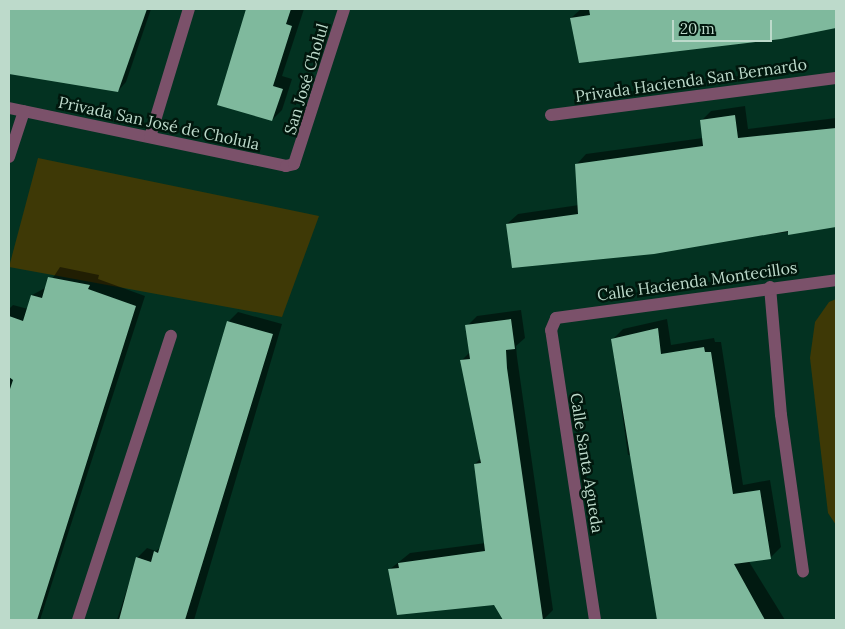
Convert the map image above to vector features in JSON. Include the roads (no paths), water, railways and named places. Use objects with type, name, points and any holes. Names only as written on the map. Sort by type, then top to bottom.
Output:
[{"type":"street","points":[[150,137],[189,9]]},
{"type":"street","name":"San José Cholul","points":[[300,159],[344,9]]},
{"type":"street","name":"Privada Hacienda San Bernardo","points":[[551,115],[836,78]]},
{"type":"street","name":"Privada San José de Cholula","points":[[9,108],[286,166],[300,159]]},
{"type":"street","points":[[9,158],[24,111]]},
{"type":"street","name":"Calle Hacienda Montecillos","points":[[562,316],[770,287],[836,280]]},
{"type":"street","points":[[770,287],[781,415],[803,571]]},
{"type":"street","name":"Calle Santa Agueda","points":[[562,316],[556,318],[551,330],[594,620]]},
{"type":"street","points":[[78,620],[171,336]]}]
